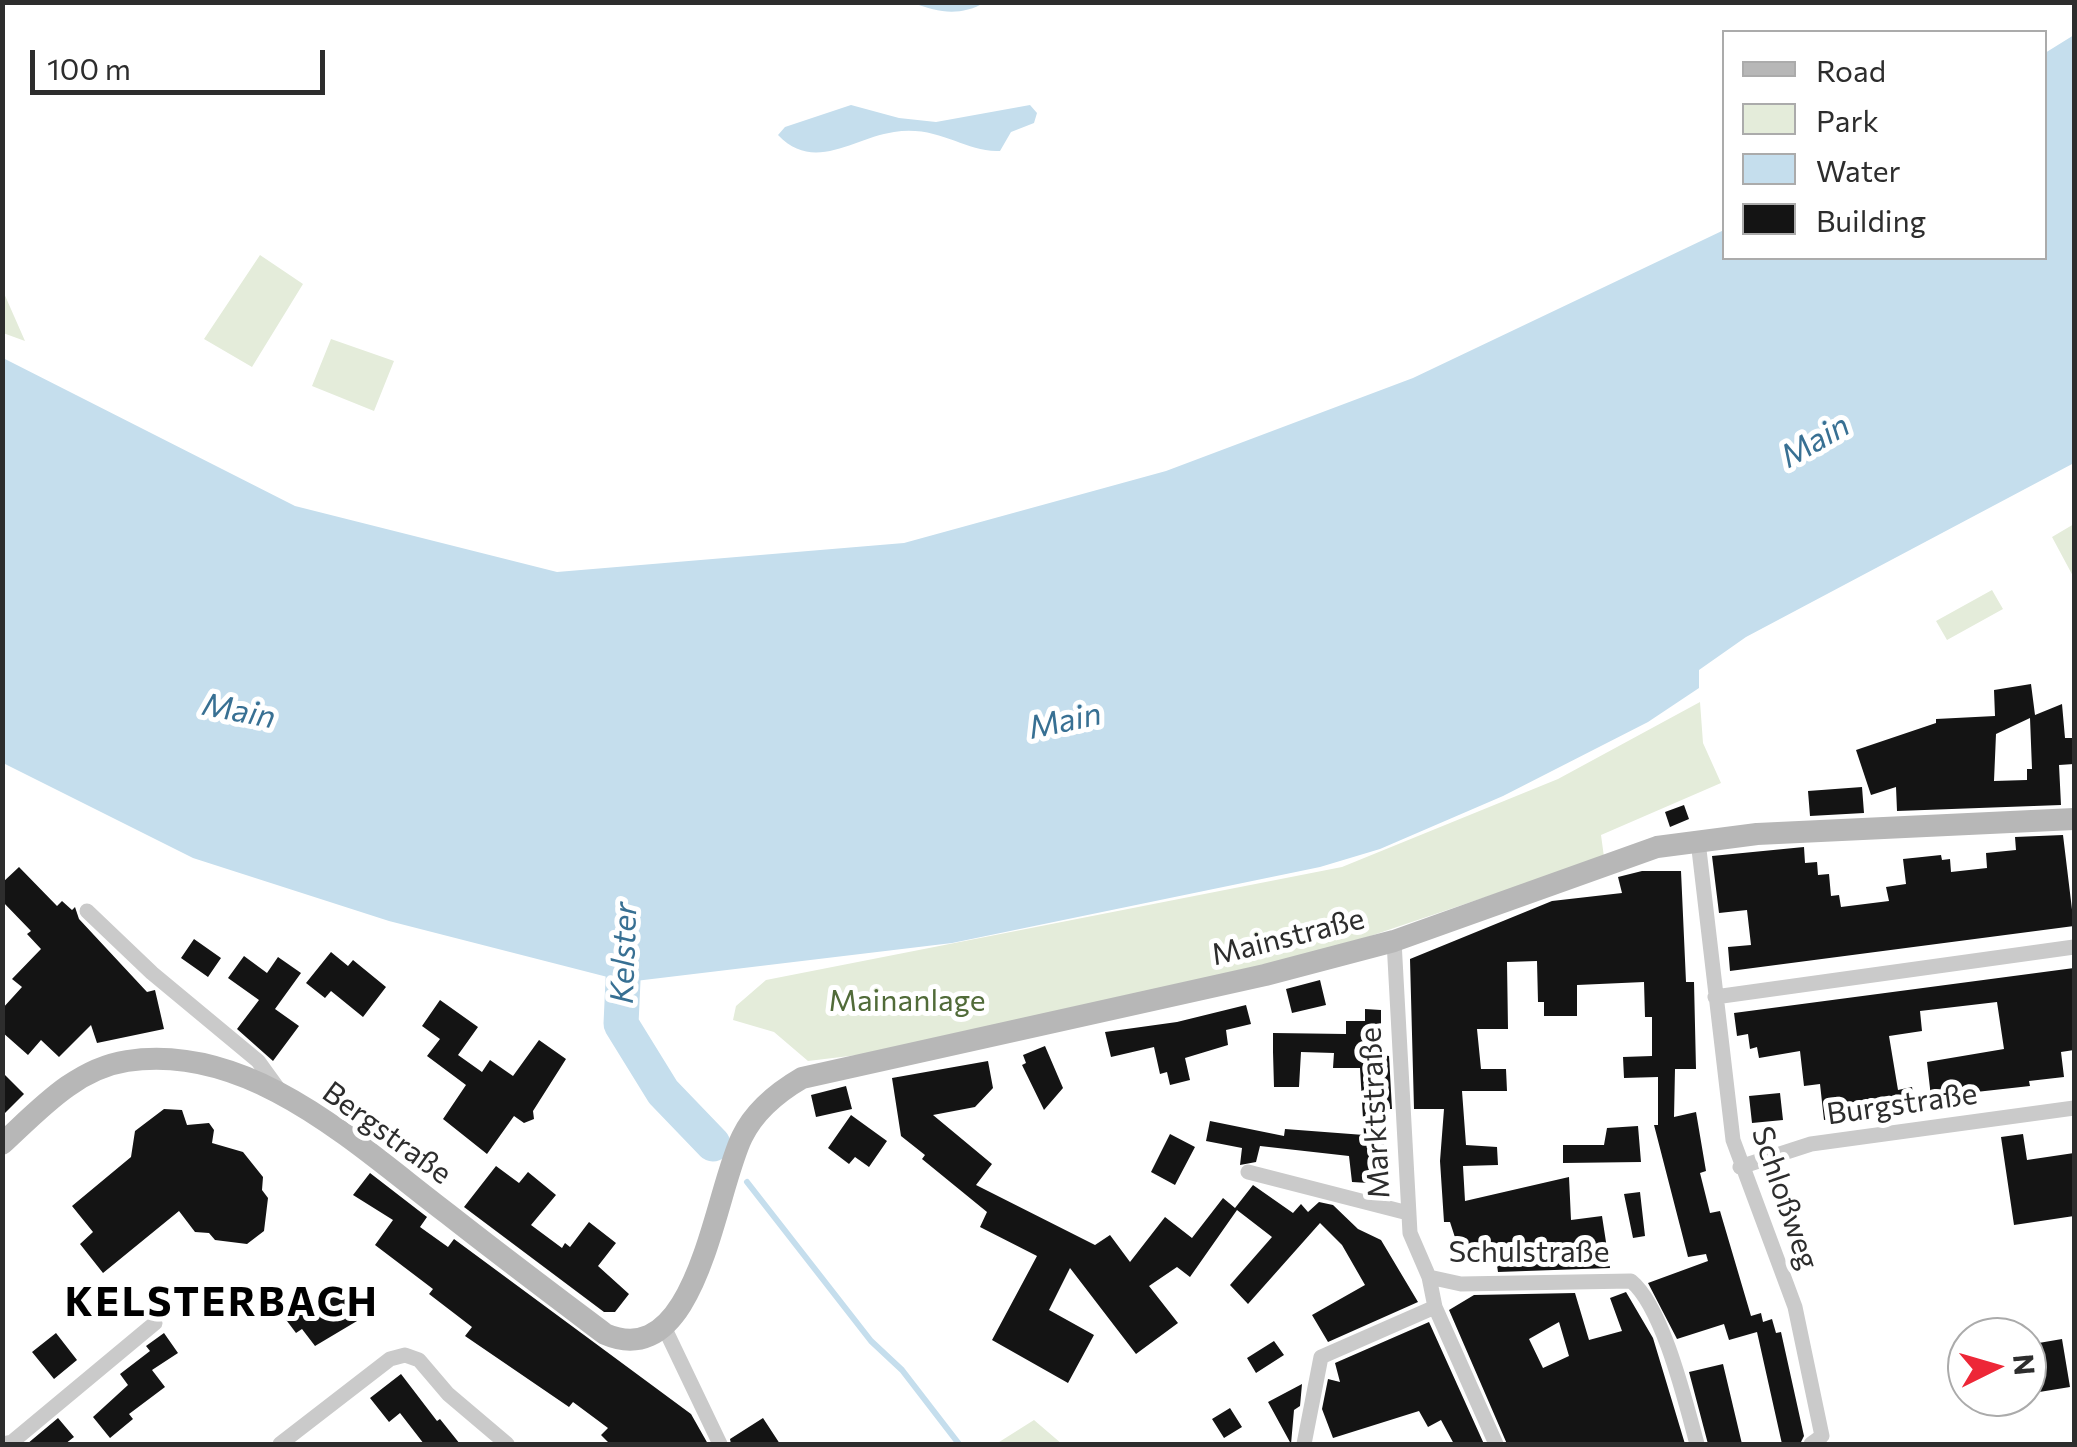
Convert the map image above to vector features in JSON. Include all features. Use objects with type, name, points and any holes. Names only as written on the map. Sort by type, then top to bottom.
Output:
[{"type":"street","name":"Mainstraße","points":[[665,1329],[678,1314],[702,1255],[742,1136],[764,1107],[802,1078],[1227,984],[1394,941],[1578,872],[1657,847],[1698,840],[2074,819]]},
{"type":"street","name":"Schloßweg","points":[[1698,840],[1715,997],[1740,1167],[1806,1346],[1822,1436],[1811,1444]]},
{"type":"street","points":[[88,911],[152,973],[258,1060],[284,1098]]},
{"type":"street","name":"Marktstraße","points":[[1394,941],[1413,1245],[1429,1276],[1435,1307],[1496,1444]]},
{"type":"street","points":[[1715,997],[2074,947]]},
{"type":"street","name":"Bergstraße","points":[[2,1144],[72,1083],[127,1061],[206,1067],[317,1112],[605,1334],[640,1342],[665,1329]]},
{"type":"street","name":"Burgstraße","points":[[1740,1167],[1812,1144],[2074,1108]]},
{"type":"street","points":[[1248,1172],[1408,1213]]},
{"type":"street","name":"Schulstraße","points":[[1429,1276],[1461,1284],[1631,1282],[1641,1291],[1676,1368],[1697,1444]]},
{"type":"street","points":[[1304,1444],[1322,1358],[1435,1307]]},
{"type":"street","points":[[2,1444],[12,1442],[156,1323]]},
{"type":"street","points":[[665,1329],[720,1444]]},
{"type":"street","points":[[280,1444],[390,1359],[405,1355],[419,1360],[448,1394],[506,1444]]},
{"type":"green space","points":[[260,255],[303,284],[252,367],[204,339]]},
{"type":"green space","points":[[3,291],[25,341],[3,333]]},
{"type":"green space","points":[[331,339],[394,361],[374,411],[312,386]]},
{"type":"green space","points":[[2074,524],[2074,578],[2052,537]]},
{"type":"green space","points":[[1992,590],[2003,609],[1947,640],[1936,621]]},
{"type":"green space","name":"Mainanlage","points":[[1700,702],[1703,743],[1721,783],[1601,835],[1604,857],[1261,973],[916,1048],[808,1061],[774,1032],[733,1020],[736,1006],[766,980],[1342,867],[1558,779]]},
{"type":"green space","points":[[1034,1420],[1062,1444],[996,1444]]},
{"type":"water","points":[[984,2],[967,10],[949,12],[914,3]]},
{"type":"water","name":"Main","points":[[2074,35],[2074,463],[1746,637],[1699,670],[1699,688],[1648,722],[1503,796],[1380,849],[1320,867],[952,943],[627,982],[389,921],[193,858],[3,763],[3,358],[295,506],[557,572],[904,543],[1166,471],[1413,378],[1722,231],[1722,260],[2047,260],[2047,52]]},
{"type":"water","points":[[851,105],[899,118],[936,122],[1030,105],[1037,113],[1034,123],[1011,132],[1000,151],[910,131],[879,135],[834,150],[806,151],[778,135],[785,127]]},
{"type":"building","points":[[2031,684],[2035,715],[2062,704],[2065,738],[2074,738],[2074,764],[2059,765],[2061,805],[1897,811],[1896,787],[1871,795],[1856,750],[1936,723],[1936,719],[1995,716],[1994,690]],"holes":[[[2030,718],[2032,769],[2027,769],[2027,780],[1994,781],[1996,734]]]},
{"type":"building","points":[[1862,787],[1864,813],[1810,816],[1808,791]]},
{"type":"building","points":[[1684,805],[1689,819],[1670,827],[1665,812]]},
{"type":"building","points":[[2063,835],[2074,926],[1730,971],[1728,947],[1751,945],[1747,910],[1719,913],[1712,856],[1804,847],[1805,863],[1817,862],[1818,875],[1829,874],[1831,896],[1839,895],[1841,907],[1889,901],[1886,887],[1906,884],[1903,859],[1941,855],[1942,860],[1950,859],[1951,872],[1987,868],[1986,853],[2016,850],[2015,837]]},
{"type":"building","points":[[19,867],[57,906],[62,901],[72,910],[75,907],[79,919],[147,992],[155,990],[164,1029],[97,1043],[91,1025],[59,1057],[41,1040],[28,1055],[2,1032],[2,1009],[22,987],[12,979],[41,949],[27,934],[31,931],[2,901],[2,883]]},
{"type":"building","points":[[1642,871],[1681,871],[1686,982],[1694,982],[1696,1069],[1675,1069],[1674,1117],[1696,1112],[1706,1171],[1700,1173],[1710,1213],[1720,1211],[1751,1316],[1761,1313],[1763,1322],[1772,1319],[1776,1333],[1781,1332],[1804,1436],[1800,1444],[1782,1444],[1757,1332],[1729,1340],[1724,1324],[1677,1339],[1648,1283],[1708,1261],[1706,1254],[1688,1257],[1654,1125],[1658,1125],[1658,1077],[1624,1078],[1623,1057],[1652,1056],[1652,1017],[1645,1017],[1644,982],[1577,985],[1577,1016],[1544,1016],[1544,1002],[1538,1002],[1537,961],[1507,962],[1508,1029],[1477,1029],[1481,1069],[1506,1069],[1507,1091],[1462,1091],[1466,1145],[1497,1147],[1498,1165],[1463,1166],[1465,1201],[1569,1177],[1571,1220],[1602,1216],[1610,1268],[1498,1272],[1494,1246],[1461,1256],[1450,1222],[1444,1222],[1440,1161],[1444,1109],[1414,1109],[1410,959],[1552,901],[1622,893],[1618,877]]},
{"type":"building","points":[[194,939],[221,958],[208,977],[181,958]]},
{"type":"building","points":[[331,952],[348,966],[353,960],[386,987],[363,1017],[331,991],[325,998],[306,983]]},
{"type":"building","points":[[244,956],[267,973],[278,957],[301,973],[275,1009],[299,1026],[273,1061],[237,1029],[259,1000],[228,978]]},
{"type":"building","points":[[2074,968],[2074,1050],[2061,1052],[2064,1077],[2029,1081],[2030,1086],[1931,1097],[1927,1062],[2004,1049],[1997,1002],[1920,1011],[1922,1031],[1889,1036],[1898,1090],[1912,1087],[1915,1105],[1824,1120],[1820,1084],[1804,1086],[1800,1051],[1759,1058],[1757,1047],[1750,1049],[1748,1034],[1737,1036],[1734,1013]]},
{"type":"building","points":[[1320,980],[1326,1005],[1292,1013],[1286,989]]},
{"type":"building","points":[[440,1000],[478,1027],[458,1055],[482,1072],[490,1060],[513,1076],[539,1040],[566,1059],[533,1111],[534,1119],[524,1123],[514,1116],[487,1154],[443,1119],[466,1085],[427,1056],[440,1039],[422,1026]]},
{"type":"building","points":[[1246,1005],[1251,1024],[1226,1030],[1228,1045],[1185,1058],[1190,1080],[1170,1085],[1167,1072],[1160,1074],[1154,1047],[1111,1057],[1105,1032],[1177,1022]]},
{"type":"building","points":[[1365,1009],[1381,1010],[1381,1055],[1389,1056],[1392,1109],[1387,1109],[1383,1166],[1370,1165],[1369,1183],[1352,1182],[1349,1156],[1260,1146],[1256,1162],[1240,1165],[1242,1148],[1206,1141],[1210,1121],[1284,1136],[1285,1129],[1364,1135],[1360,1068],[1333,1068],[1334,1053],[1301,1052],[1299,1087],[1274,1087],[1273,1033],[1346,1034],[1346,1021],[1365,1021]]},
{"type":"building","points":[[1045,1046],[1063,1088],[1044,1110],[1022,1065],[1026,1063],[1023,1055]]},
{"type":"building","points":[[988,1061],[993,1088],[975,1107],[933,1115],[992,1164],[976,1185],[1095,1245],[1110,1235],[1130,1262],[1165,1217],[1192,1238],[1223,1198],[1235,1208],[1253,1185],[1293,1213],[1301,1204],[1308,1212],[1319,1202],[1333,1205],[1358,1229],[1381,1240],[1418,1302],[1328,1342],[1312,1315],[1365,1285],[1342,1245],[1320,1223],[1248,1304],[1230,1285],[1272,1237],[1237,1210],[1190,1277],[1177,1267],[1149,1286],[1178,1323],[1136,1354],[1070,1268],[1049,1310],[1094,1335],[1068,1383],[992,1340],[1037,1256],[980,1227],[987,1212],[922,1159],[925,1155],[901,1136],[892,1078]]},
{"type":"building","points":[[2,1072],[24,1094],[2,1116]]},
{"type":"building","points":[[846,1086],[852,1109],[816,1117],[811,1095]]},
{"type":"building","points":[[1780,1093],[1783,1120],[1752,1123],[1749,1096]]},
{"type":"building","points":[[164,1109],[182,1110],[187,1125],[209,1123],[214,1130],[212,1143],[243,1152],[263,1177],[262,1190],[268,1198],[264,1231],[247,1244],[215,1240],[209,1233],[195,1232],[179,1211],[103,1273],[80,1244],[93,1232],[72,1206],[131,1157],[135,1131]]},
{"type":"building","points":[[851,1115],[887,1141],[869,1167],[855,1157],[849,1164],[828,1148]]},
{"type":"building","points":[[1638,1126],[1641,1162],[1563,1163],[1563,1145],[1604,1145],[1607,1128]]},
{"type":"building","points":[[1170,1134],[1195,1147],[1175,1185],[1151,1172]]},
{"type":"building","points":[[2023,1134],[2027,1160],[2074,1153],[2074,1216],[2014,1225],[2001,1137]]},
{"type":"building","points":[[496,1166],[519,1183],[528,1172],[556,1195],[531,1225],[562,1248],[565,1243],[570,1247],[589,1222],[616,1243],[598,1266],[629,1294],[615,1312],[604,1312],[464,1207]]},
{"type":"building","points":[[370,1173],[427,1217],[420,1227],[448,1247],[454,1239],[691,1414],[708,1444],[610,1444],[601,1435],[608,1428],[573,1402],[569,1407],[465,1336],[472,1327],[429,1294],[433,1289],[375,1245],[393,1220],[353,1195]]},
{"type":"building","points":[[1640,1192],[1645,1236],[1633,1238],[1624,1194]]},
{"type":"building","points":[[305,1288],[316,1303],[342,1289],[357,1321],[315,1346],[302,1329],[296,1333],[278,1309]]},
{"type":"building","points":[[1626,1292],[1653,1338],[1685,1444],[1507,1444],[1449,1310],[1474,1295],[1575,1293],[1589,1340],[1622,1331],[1610,1298]],"holes":[[[1559,1322],[1569,1356],[1543,1368],[1529,1339]]]},
{"type":"building","points":[[1429,1322],[1484,1444],[1454,1444],[1441,1420],[1428,1427],[1419,1411],[1333,1438],[1322,1409],[1328,1379],[1340,1382],[1335,1363]]},
{"type":"building","points":[[56,1333],[77,1360],[54,1379],[32,1352]]},
{"type":"building","points":[[164,1333],[178,1353],[152,1370],[165,1387],[129,1414],[133,1419],[110,1438],[93,1417],[128,1385],[120,1374],[150,1351],[146,1346]]},
{"type":"building","points":[[2062,1339],[2070,1387],[2047,1391],[2047,1342]]},
{"type":"building","points":[[1274,1341],[1284,1355],[1256,1373],[1247,1358]]},
{"type":"building","points":[[1723,1364],[1742,1444],[1708,1444],[1689,1372]]},
{"type":"building","points":[[401,1374],[460,1444],[424,1444],[400,1413],[389,1422],[370,1398]]},
{"type":"building","points":[[1302,1384],[1300,1406],[1294,1410],[1291,1444],[1268,1402]]},
{"type":"building","points":[[1230,1408],[1242,1427],[1224,1438],[1212,1419]]},
{"type":"building","points":[[58,1418],[74,1437],[65,1444],[27,1444]]},
{"type":"building","points":[[763,1418],[780,1444],[731,1444],[730,1439]]},
{"type":"waterway","name":"Kelster","points":[[625,937],[621,1024],[663,1092],[713,1144]]},
{"type":"waterway","name":"Kelster","points":[[747,1182],[871,1341],[902,1370],[959,1444]]},
{"type":"district","name":"KELSTERBACH","points":[[222,1303]]}]
